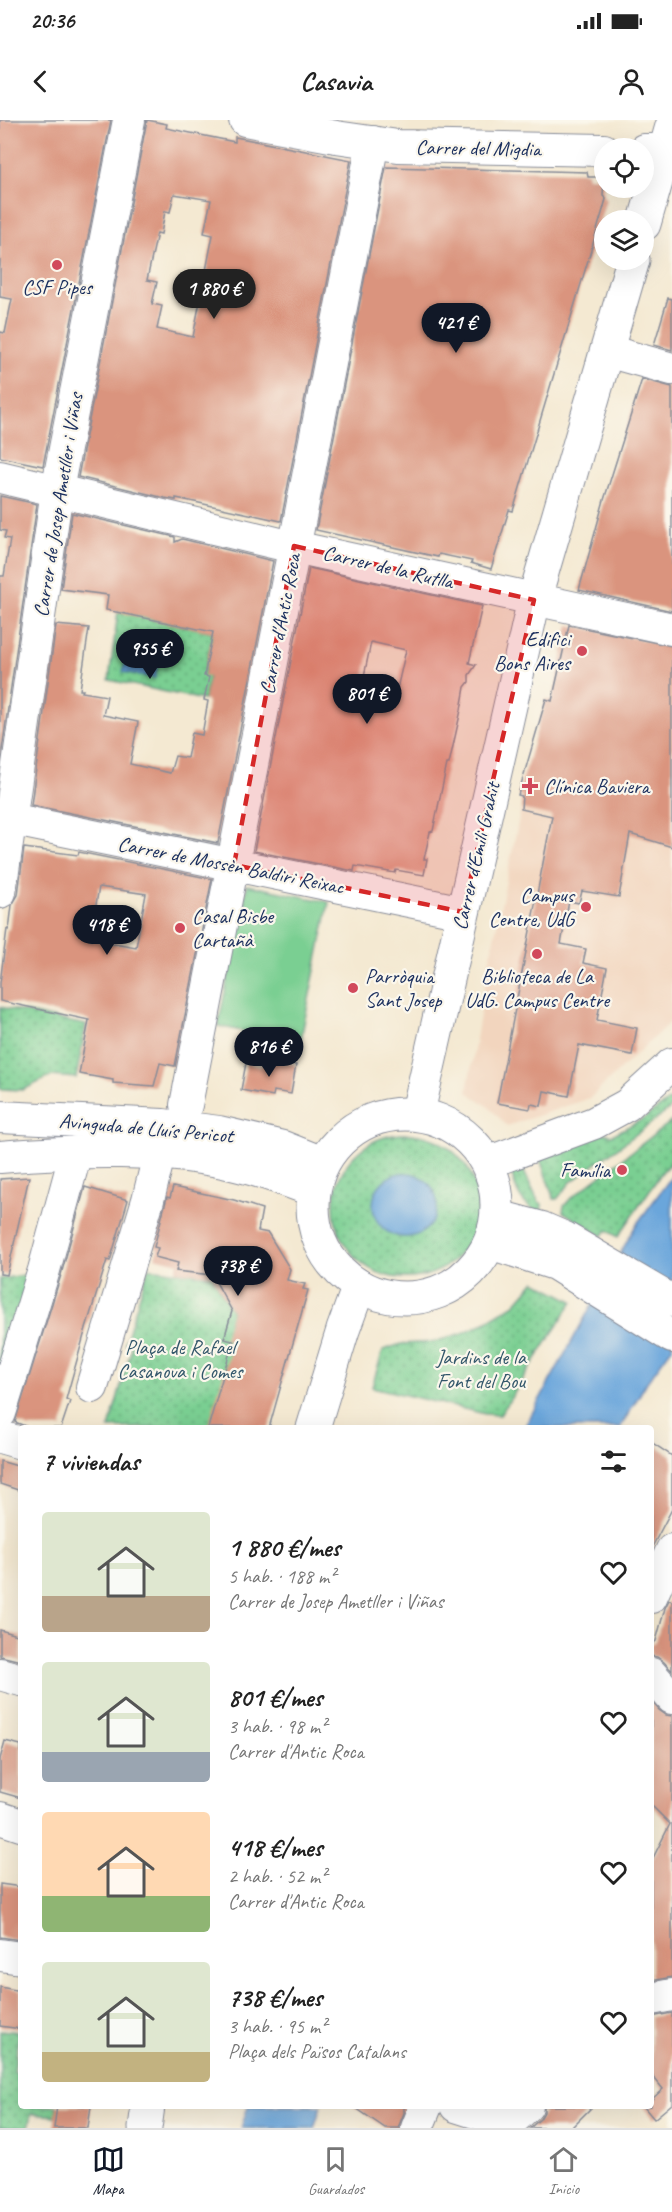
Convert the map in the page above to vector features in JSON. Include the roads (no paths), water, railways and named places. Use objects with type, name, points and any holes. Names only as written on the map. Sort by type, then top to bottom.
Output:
[{"type":"main road","points":[[647,210],[663,144]]},
{"type":"main road","name":"Carrer d'Emili Grahit","points":[[418,1113],[534,600],[630,270]]},
{"type":"main road","points":[[418,1113],[436,1118],[460,1131],[477,1148],[487,1163],[497,1190],[494,1229],[470,1272],[442,1291],[422,1297],[403,1298],[381,1295],[359,1286],[335,1266],[320,1241],[314,1221],[319,1177],[339,1141],[366,1122],[383,1116],[418,1113]]},
{"type":"main road","points":[[314,1425],[342,1330],[359,1286]]},
{"type":"main road","points":[[145,2128],[148,2109]]},
{"type":"street","name":"Carrer de Josep Ametller i Viñas","points":[[0,892],[5,818],[57,490],[129,120]]},
{"type":"street","name":"Carrer del Migdia","points":[[245,120],[309,126],[398,146],[594,150]]},
{"type":"street","name":"Carrer d'Antic Roca","points":[[186,1105],[373,142]]},
{"type":"street","points":[[607,351],[672,369]]},
{"type":"street","name":"Carrer de la Rutlla","points":[[0,477],[294,546],[672,629]]},
{"type":"street","name":"Carrer de Mossèn Baldiri Reixac","points":[[5,818],[232,873],[463,912]]},
{"type":"street","points":[[487,1163],[594,1123],[627,1106],[672,1064]]},
{"type":"street","name":"Avinguda de Lluís Pericot","points":[[0,1116],[163,1125],[219,1132],[283,1147],[319,1177]]},
{"type":"street","points":[[0,1413],[44,1270],[76,1152]]},
{"type":"street","name":"Avinguda de Lluís Pericot","points":[[0,1157],[76,1152],[159,1155],[319,1177]]},
{"type":"street","points":[[92,1387],[148,1200],[159,1155]]},
{"type":"street","points":[[494,1229],[539,1257],[555,1264],[595,1273],[672,1301]]},
{"type":"street","points":[[595,1273],[672,1337]]},
{"type":"street","points":[[0,1437],[18,1442]]},
{"type":"street","points":[[654,1590],[672,1550]]},
{"type":"street","points":[[0,1674],[18,1679]]},
{"type":"street","points":[[654,1677],[672,1698]]},
{"type":"street","points":[[0,1818],[18,1824]]},
{"type":"street","points":[[0,1955],[18,1958]]},
{"type":"street","points":[[654,1998],[672,1995]]},
{"type":"street","points":[[417,2128],[425,2109]]},
{"type":"street","points":[[465,2109],[509,2123],[524,2109]]},
{"type":"water","points":[[127,657],[158,663],[155,678],[123,672]]},
{"type":"water","points":[[399,1173],[411,1173],[428,1182],[435,1193],[437,1205],[435,1217],[428,1228],[411,1237],[399,1237],[387,1232],[378,1223],[373,1211],[373,1199],[378,1187],[387,1178]]},
{"type":"water","points":[[672,1176],[672,1348],[647,1382],[622,1425],[526,1425],[636,1225]]},
{"type":"water","points":[[247,2109],[320,2109],[314,2128],[241,2128]]},
{"type":"place","name":"CSF Pipes","points":[[57,265]]},
{"type":"place","name":"Edifici Bons Aires","points":[[582,651]]},
{"type":"place","name":"Clínica Baviera","points":[[530,786]]},
{"type":"place","name":"Campus Centre, UdG","points":[[586,907]]},
{"type":"place","name":"Casal Bisbe Cartañà","points":[[180,928]]},
{"type":"place","name":"Biblioteca de La UdG. Campus Centre","points":[[537,954]]},
{"type":"place","name":"Parròquia Sant Josep","points":[[353,988]]},
{"type":"place","name":"Família","points":[[622,1170]]},
{"type":"park label","name":"Plaça de Rafael Casanova i Comes","points":[[180,1359]]},
{"type":"park label","name":"Jardins de la Font del Bou","points":[[481,1369]]}]
